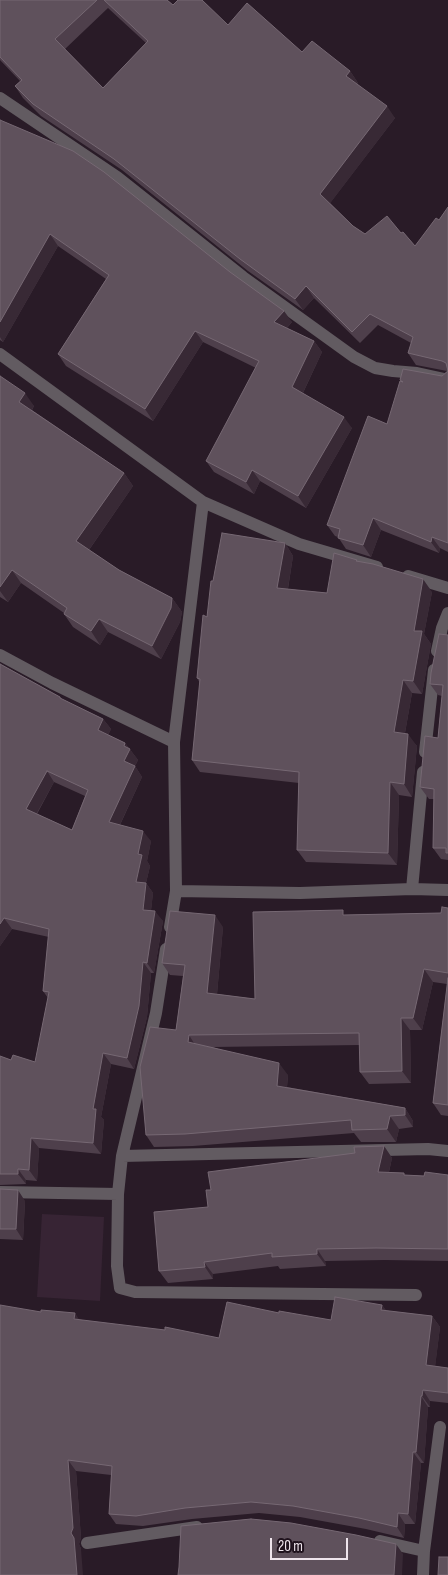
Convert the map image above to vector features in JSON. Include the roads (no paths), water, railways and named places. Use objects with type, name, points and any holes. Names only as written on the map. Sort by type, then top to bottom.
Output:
[{"type":"street","points":[[0,98],[117,177],[243,278],[354,357],[375,368],[417,372],[448,380]]},
{"type":"street","points":[[0,354],[203,502],[299,544],[448,588]]},
{"type":"street","points":[[203,502],[174,742],[176,892],[156,1013],[122,1156],[118,1194],[118,1266],[120,1288],[135,1292],[416,1295]]},
{"type":"street","points":[[412,889],[431,684],[442,628],[448,613]]},
{"type":"street","points":[[0,655],[52,683],[174,742]]},
{"type":"street","points":[[176,892],[300,893],[412,889],[448,890]]},
{"type":"street","points":[[122,1156],[428,1149],[448,1151]]},
{"type":"street","points":[[0,1192],[118,1194]]},
{"type":"street","points":[[423,1575],[424,1551],[440,1427]]},
{"type":"street","points":[[87,1544],[212,1525]]},
{"type":"street","points":[[365,1537],[424,1551]]}]
